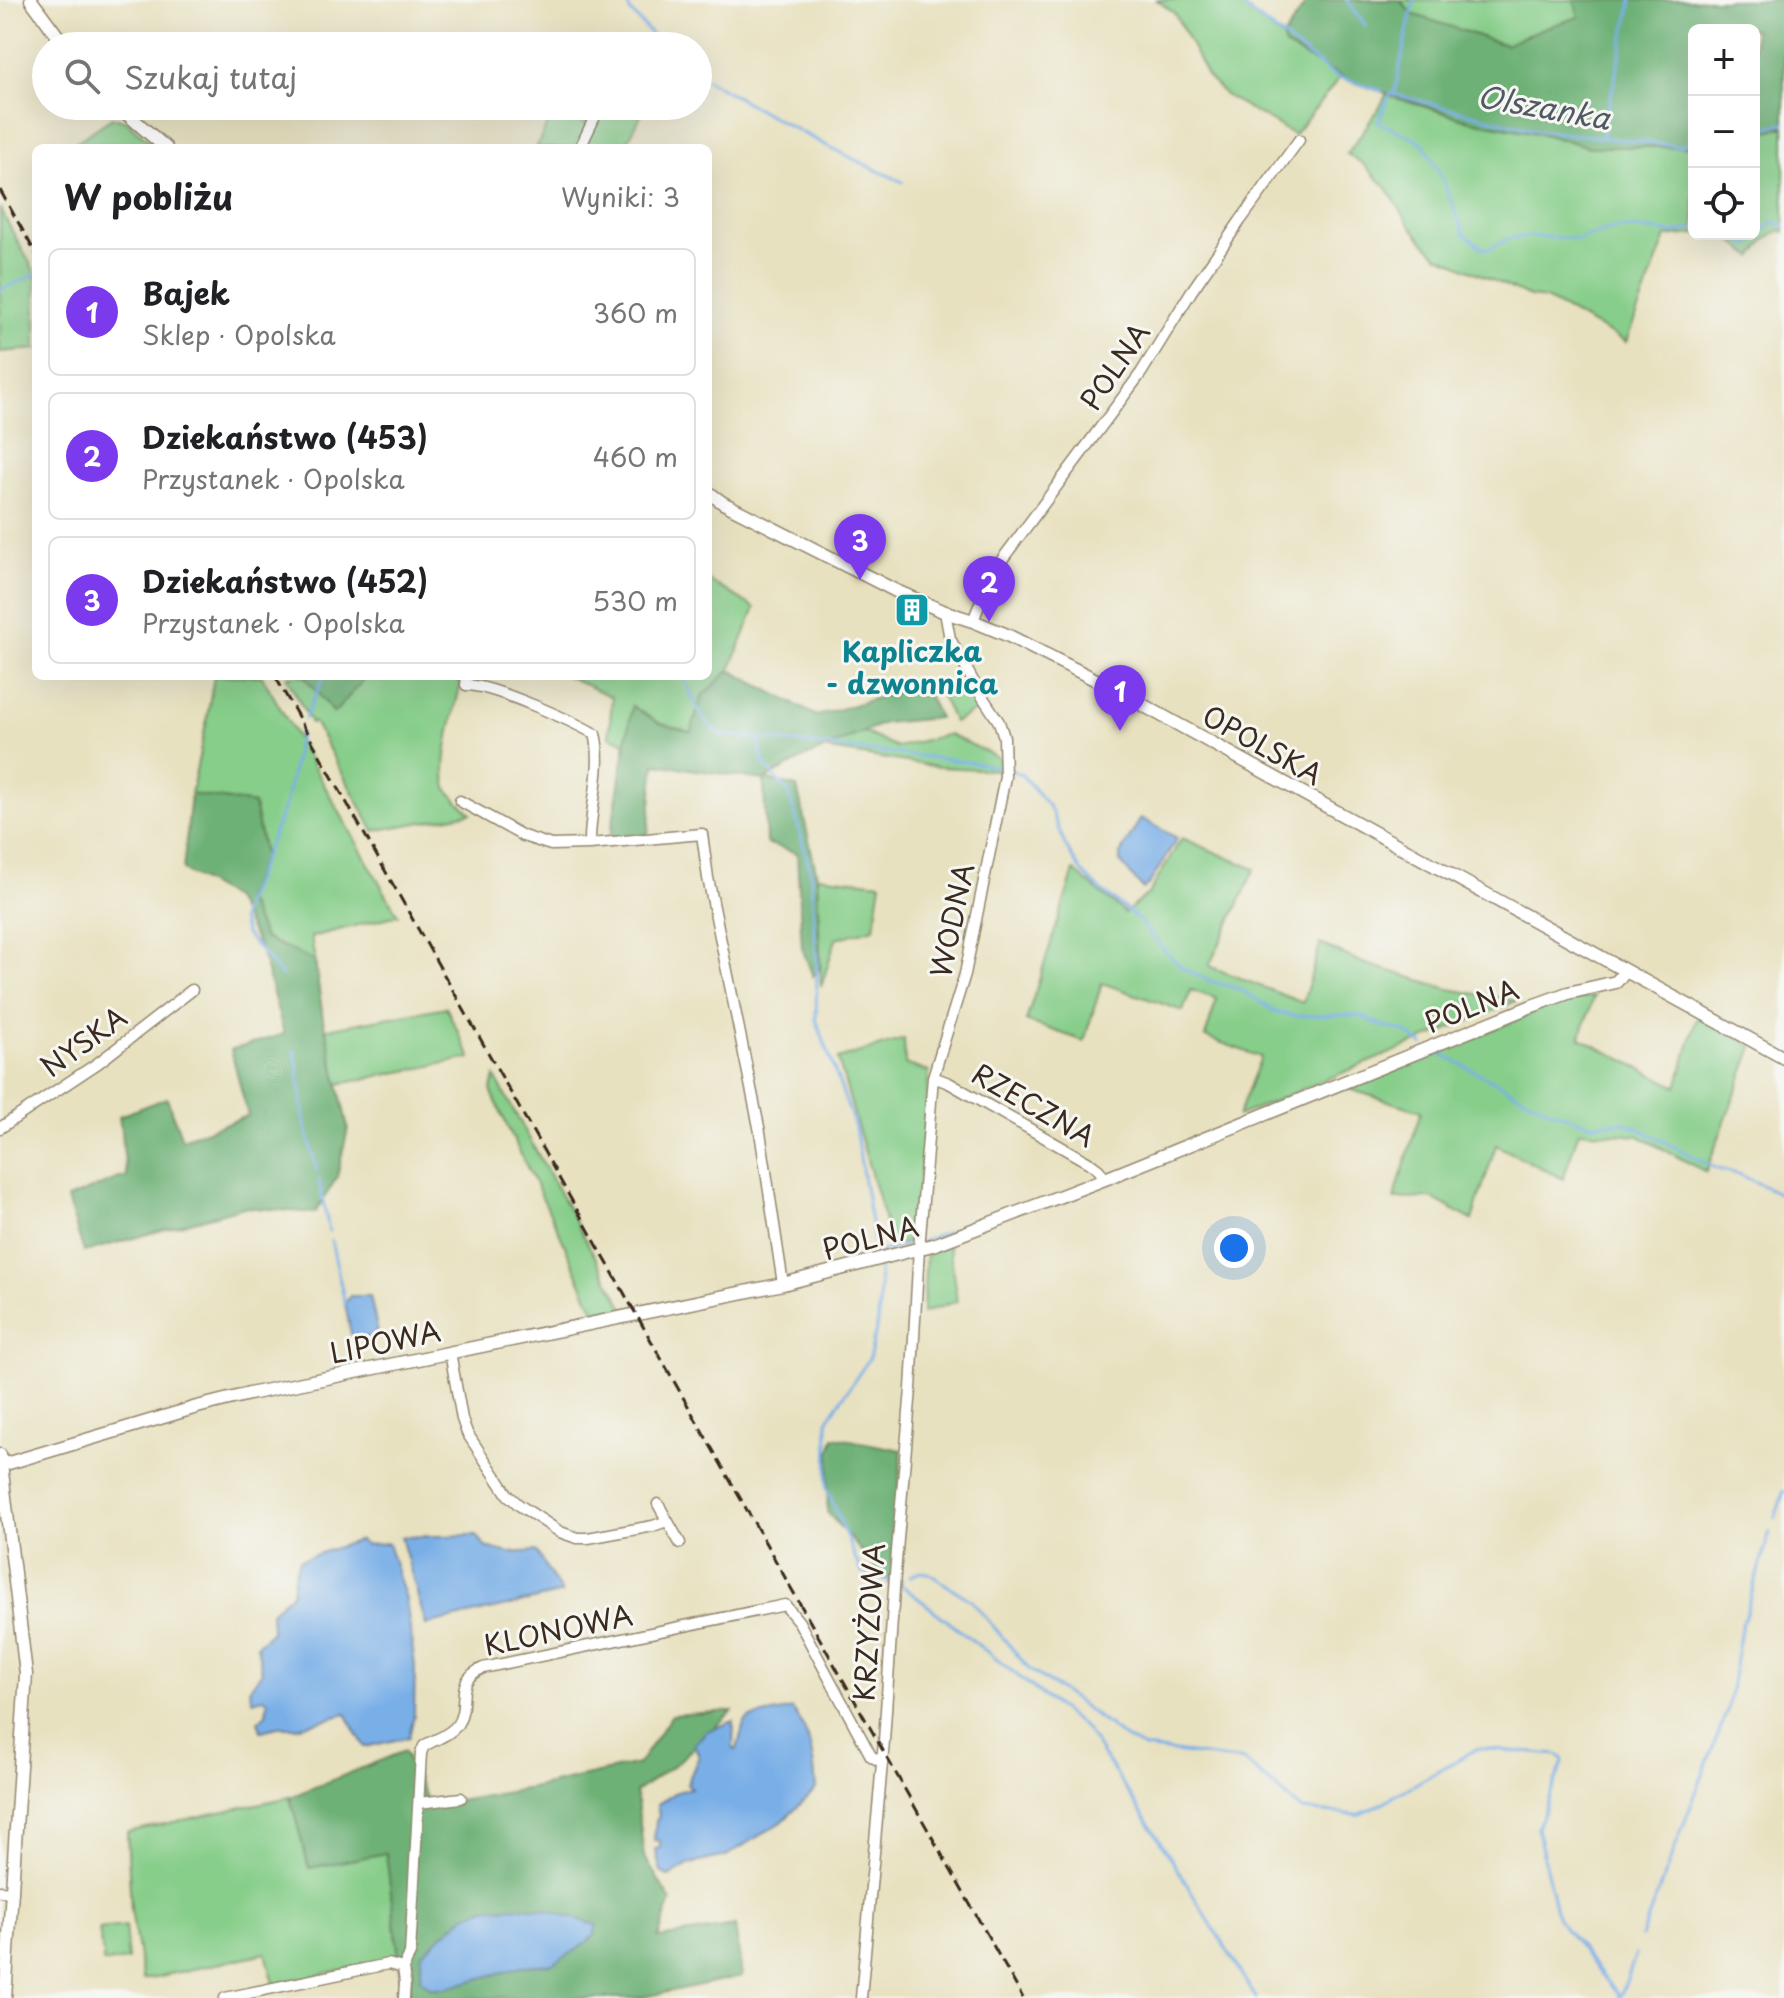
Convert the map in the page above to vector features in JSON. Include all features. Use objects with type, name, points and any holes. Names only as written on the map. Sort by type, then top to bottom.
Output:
[{"type":"street","points":[[31,0],[55,32]]},
{"type":"street","points":[[134,120],[161,144]]},
{"type":"street","points":[[582,144],[593,120]]},
{"type":"street","name":"POLNA","points":[[973,621],[988,583],[1001,561],[1141,373],[1231,233],[1299,140]]},
{"type":"street","name":"OPOLSKA","points":[[712,495],[886,586],[1018,640],[1148,708],[1784,1058]]},
{"type":"street","name":"WODNA","points":[[919,1249],[933,1077],[965,974],[1006,759],[999,722],[950,639],[945,612]]},
{"type":"street","points":[[467,680],[466,685],[477,685],[502,694],[595,734],[598,745],[590,844]]},
{"type":"street","points":[[460,801],[523,836],[551,845],[702,834],[713,905],[760,1132],[783,1284]]},
{"type":"street","name":"POLNA","points":[[783,1284],[969,1233],[1568,993],[1616,982],[1626,971]]},
{"type":"street","name":"NYSKA","points":[[0,1128],[98,1063],[192,990]]},
{"type":"street","name":"RZECZNA","points":[[933,1077],[949,1083],[1091,1164],[1105,1179]]},
{"type":"street","name":"KRZYŻOWA","points":[[861,1998],[884,1741],[919,1249]]},
{"type":"street","name":"LIPOWA","points":[[1,1460],[210,1404],[783,1284]]},
{"type":"street","points":[[450,1352],[467,1433],[508,1495],[519,1505],[560,1532],[577,1538],[640,1529],[667,1521]]},
{"type":"street","points":[[1,1460],[26,1674],[6,1892],[5,1998]]},
{"type":"street","points":[[658,1504],[680,1543]]},
{"type":"street","name":"KLONOWA","points":[[404,1998],[403,1968],[410,1954],[421,1753],[424,1746],[456,1726],[461,1717],[464,1687],[474,1672],[785,1605],[799,1622],[871,1756],[881,1762]]},
{"type":"street","points":[[419,1803],[461,1798]]},
{"type":"street","points":[[225,1998],[388,1964],[403,1968]]},
{"type":"green space","points":[[1157,0],[1234,0],[1283,38],[1285,46],[1341,76],[1294,135],[1226,96],[1207,76],[1175,14]]},
{"type":"green space","points":[[1308,0],[1400,0],[1412,14],[1505,45],[1579,17],[1574,0],[1784,0],[1784,127],[1760,133],[1760,24],[1688,24],[1688,147],[1590,147],[1543,134],[1471,121],[1350,81],[1285,46],[1283,38]]},
{"type":"green space","points":[[1403,0],[1574,0],[1580,17],[1541,29],[1506,45],[1412,14]]},
{"type":"green space","points":[[1386,95],[1471,121],[1543,134],[1590,147],[1688,147],[1688,235],[1666,237],[1626,342],[1546,299],[1530,297],[1437,255],[1409,224],[1387,188],[1362,163],[1347,154]]},
{"type":"green space","points":[[109,120],[125,120],[152,144],[73,144]]},
{"type":"green space","points":[[549,120],[578,120],[585,124],[587,120],[639,120],[626,144],[538,144]]},
{"type":"green space","points":[[1784,127],[1784,232],[1781,230],[1764,241],[1753,257],[1728,240],[1760,240],[1760,133]]},
{"type":"green space","points":[[0,209],[32,267],[32,349],[0,352]]},
{"type":"green space","points":[[712,582],[755,608],[730,670],[702,696],[691,733],[659,723],[633,707],[626,743],[609,736],[612,697],[576,680],[712,680]]},
{"type":"green space","points":[[730,670],[817,716],[923,684],[939,718],[884,723],[806,757],[765,779],[797,787],[817,876],[820,968],[813,976],[802,948],[797,853],[766,843],[764,780],[655,764],[648,834],[610,839],[632,706],[659,723],[691,732],[702,696]]},
{"type":"green space","points":[[213,680],[264,680],[398,915],[311,937],[315,961],[264,938],[245,898],[264,855],[254,804],[191,794]]},
{"type":"green space","points":[[288,680],[307,680],[334,712],[363,680],[461,682],[449,737],[445,780],[450,793],[471,813],[374,831],[314,722],[311,723]]},
{"type":"green space","points":[[307,680],[363,680],[334,713]]},
{"type":"green space","points":[[963,683],[977,710],[954,722],[941,696]]},
{"type":"green space","points":[[863,732],[897,747],[949,734],[999,758],[998,770],[938,767],[825,749]]},
{"type":"green space","points":[[191,794],[254,804],[264,855],[246,898],[264,938],[315,961],[323,1019],[348,1128],[337,1177],[315,1213],[244,1207],[84,1252],[67,1199],[127,1177],[119,1116],[167,1098],[182,1139],[248,1116],[231,1050],[284,1034],[261,950],[234,899],[183,870]]},
{"type":"green space","points":[[1182,838],[1255,869],[1209,966],[1303,1003],[1320,944],[1363,963],[1449,989],[1517,1001],[1238,1116],[1261,1057],[1205,1037],[1217,999],[1191,990],[1183,1011],[1102,983],[1084,1041],[1026,1021],[1074,871],[1125,913],[1149,893]]},
{"type":"green space","points":[[817,876],[881,883],[874,928],[836,939],[821,987]]},
{"type":"green space","points":[[1594,996],[1580,1038],[1677,1087],[1699,1016],[1753,1047],[1706,1172],[1639,1136],[1579,1131],[1563,1179],[1496,1145],[1472,1220],[1432,1198],[1394,1199],[1421,1111],[1349,1089],[1559,1002]]},
{"type":"green space","points":[[446,1007],[471,1058],[338,1084],[326,1029]]},
{"type":"green space","points":[[904,1039],[905,1064],[929,1072],[915,1239],[892,1246],[838,1059]]},
{"type":"green space","points":[[495,1077],[626,1312],[596,1314],[491,1090]]},
{"type":"green space","points":[[949,1245],[957,1301],[923,1313],[926,1253]]},
{"type":"green space","points":[[834,1437],[902,1450],[890,1584],[827,1512],[830,1451]]},
{"type":"green space","points":[[732,1711],[678,1762],[636,1792],[644,1856],[671,1901],[658,1938],[735,1926],[742,1976],[640,1998],[398,1998],[400,1966],[386,1853],[309,1868],[290,1797],[404,1751],[430,1806],[638,1764],[672,1715]]},
{"type":"green space","points":[[290,1797],[309,1868],[386,1852],[399,1958],[274,1984],[266,1953],[143,1980],[131,1910],[127,1832]]},
{"type":"green space","points":[[125,1926],[128,1960],[103,1963],[99,1929]]},
{"type":"water","points":[[1141,818],[1177,838],[1143,889],[1120,862],[1120,854]]},
{"type":"water","points":[[350,1296],[370,1296],[378,1333],[363,1339],[351,1334],[345,1304]]},
{"type":"water","points":[[477,1535],[485,1547],[509,1553],[536,1551],[562,1593],[426,1625],[401,1537]]},
{"type":"water","points":[[359,1540],[365,1545],[388,1543],[406,1600],[415,1666],[414,1715],[409,1737],[365,1747],[346,1714],[297,1727],[261,1731],[258,1721],[266,1714],[268,1701],[263,1698],[253,1701],[249,1689],[262,1672],[257,1645],[272,1631],[271,1612],[292,1593],[299,1560]]},
{"type":"water","points":[[792,1709],[803,1727],[813,1757],[816,1789],[782,1822],[726,1856],[690,1864],[669,1877],[661,1872],[655,1849],[660,1848],[660,1841],[654,1840],[659,1816],[657,1805],[674,1793],[691,1788],[687,1784],[699,1756],[694,1744],[707,1731],[734,1721],[735,1750],[744,1723],[749,1718]]},
{"type":"water","points":[[485,1908],[544,1909],[597,1925],[594,1936],[552,1964],[525,1966],[446,1988],[431,1988],[420,1979],[422,1953],[466,1915]]},
{"type":"waterway","points":[[626,0],[630,11],[649,32]]},
{"type":"waterway","name":"Olszanka","points":[[1234,0],[1335,76],[1382,91]]},
{"type":"waterway","points":[[1347,0],[1366,26]]},
{"type":"waterway","points":[[1394,94],[1414,0]]},
{"type":"waterway","points":[[1602,137],[1632,0]]},
{"type":"waterway","points":[[712,83],[825,145],[903,182]]},
{"type":"waterway","points":[[1390,94],[1378,122],[1422,142],[1437,167],[1464,233],[1482,248],[1489,249],[1517,237],[1578,239],[1616,228],[1673,233],[1688,229]]},
{"type":"waterway","name":"Olszanka","points":[[1392,94],[1535,130],[1679,146],[1688,144]]},
{"type":"waterway","name":"Olszanka","points":[[1760,129],[1784,124]]},
{"type":"waterway","points":[[1760,234],[1774,222],[1784,225]]},
{"type":"waterway","points":[[1740,240],[1745,244],[1755,240]]},
{"type":"waterway","points":[[0,290],[32,276]]},
{"type":"waterway","points":[[305,718],[322,680]]},
{"type":"waterway","points":[[685,680],[703,718],[724,735],[1002,767]]},
{"type":"waterway","points":[[282,976],[246,934],[241,919],[286,803],[300,733]]},
{"type":"waterway","points":[[759,740],[763,763],[789,793],[810,869],[817,964],[816,1019],[855,1127],[876,1253],[912,1244]]},
{"type":"waterway","points":[[1009,769],[1022,775],[1050,808],[1066,847],[1080,870],[1139,920],[1182,968],[1209,981],[1240,989],[1276,1012],[1294,1016],[1358,1015],[1404,1031],[1423,1045]]},
{"type":"waterway","points":[[295,1050],[305,1124],[317,1170]]},
{"type":"waterway","points":[[1434,1050],[1549,1110],[1591,1124],[1623,1122],[1715,1168],[1741,1175],[1784,1196]]},
{"type":"waterway","points":[[319,1180],[329,1231]]},
{"type":"waterway","points":[[923,1241],[993,1216]]},
{"type":"waterway","points":[[331,1240],[345,1304]]},
{"type":"waterway","points":[[879,1268],[878,1321],[869,1359],[828,1419],[827,1489],[861,1572],[890,1581]]},
{"type":"waterway","points":[[1775,1518],[1784,1491]]},
{"type":"waterway","points":[[1641,1937],[1728,1708],[1741,1629],[1770,1532]]},
{"type":"waterway","points":[[910,1576],[928,1573],[972,1601],[1030,1670],[1125,1738],[1144,1748],[1244,1761],[1302,1810],[1358,1815],[1478,1748],[1557,1755],[1563,1762],[1537,1828],[1558,1920],[1620,1997]]},
{"type":"waterway","points":[[902,1581],[900,1584],[1086,1729],[1164,1847],[1256,1998]]},
{"type":"waterway","points":[[1620,1998],[1636,1954]]},
{"type":"railway","points":[[0,190],[32,247]]},
{"type":"railway","points":[[277,680],[1023,1998]]},
{"type":"place","name":"Dziekaństwo (452)","points":[[860,580]]},
{"type":"place","name":"Kapliczka - dzwonnica","points":[[912,610]]},
{"type":"place","name":"Dziekaństwo (453)","points":[[989,622]]},
{"type":"place","name":"Bajek","points":[[1120,731]]}]
